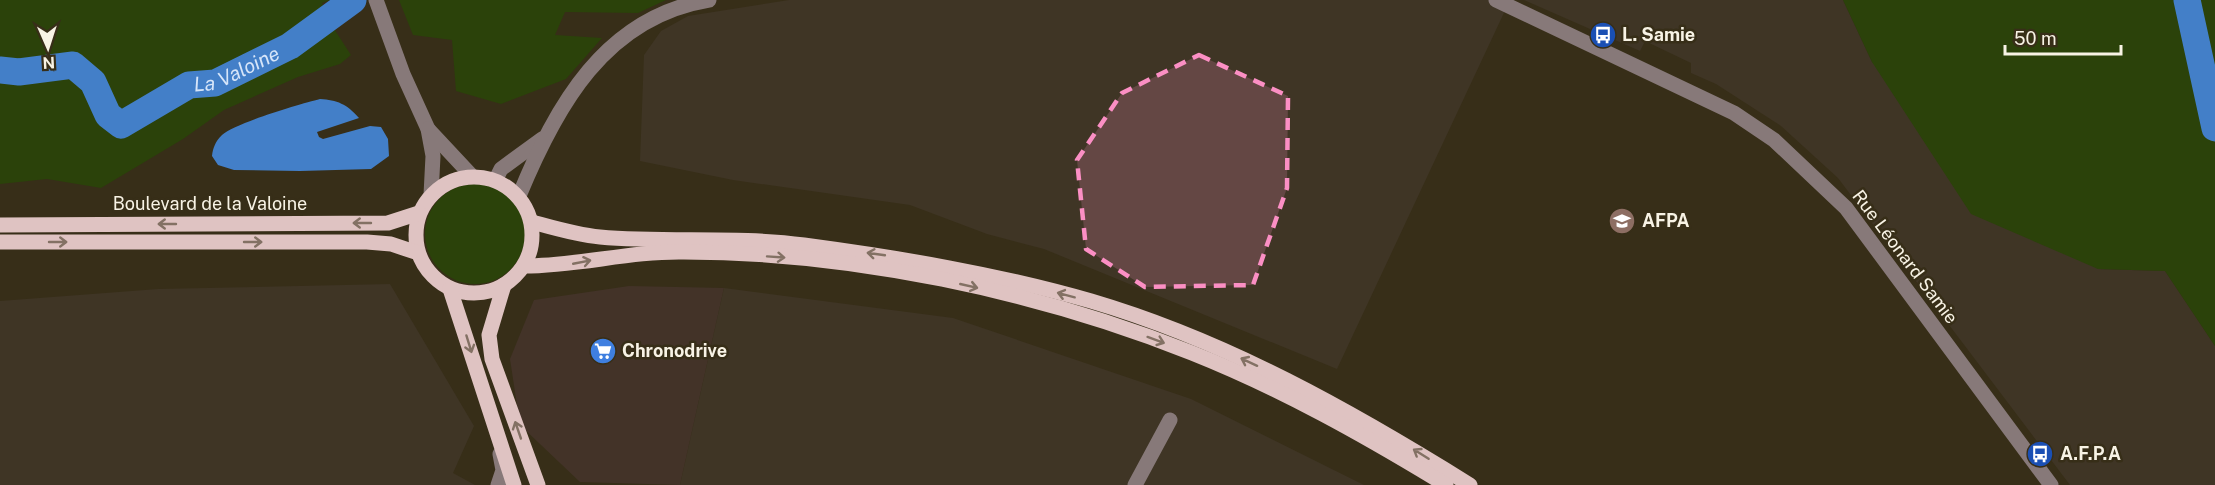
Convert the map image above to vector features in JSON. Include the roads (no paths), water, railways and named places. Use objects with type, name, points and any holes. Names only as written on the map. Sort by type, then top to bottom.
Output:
[{"type":"main road","points":[[471,176],[496,179],[519,196],[532,222],[532,245],[524,266],[504,285],[481,293],[465,293],[450,289],[428,271],[418,253],[415,233],[419,213],[431,195],[453,180],[471,176]]},
{"type":"main road","name":"Boulevard de la Valoine","points":[[0,225],[388,223],[419,213]]},
{"type":"main road","points":[[532,222],[600,237],[781,242],[902,258],[991,275],[1093,302],[1172,330],[1311,391],[1384,431],[1470,485]]},
{"type":"main road","points":[[0,242],[367,242],[391,244],[418,253]]},
{"type":"main road","points":[[524,266],[558,266],[608,257],[682,252],[782,257],[946,281],[1037,301],[1192,353],[1313,408],[1378,443],[1446,485]]},
{"type":"main road","points":[[504,285],[489,334],[492,359],[538,485]]},
{"type":"main road","points":[[450,289],[514,485]]},
{"type":"street","points":[[519,196],[545,137],[590,68],[617,38],[646,19],[683,4],[709,0]]},
{"type":"street","name":"Rue Léonard Samie","points":[[1496,0],[1734,113],[1774,140],[1846,208],[2051,485]]},
{"type":"street","points":[[378,7],[428,129],[433,156],[431,195]]},
{"type":"street","points":[[428,129],[471,176]]},
{"type":"street","points":[[496,179],[501,169],[545,137]]},
{"type":"street","points":[[1135,485],[1170,420]]},
{"type":"street","points":[[496,433],[502,470],[498,485]]},
{"type":"water","points":[[320,99],[332,100],[341,104],[359,118],[317,132],[319,137],[323,139],[370,126],[381,127],[388,139],[389,156],[371,169],[300,171],[234,170],[218,165],[212,156],[218,140],[229,130],[268,114]]},
{"type":"waterway","name":"La Valoine","points":[[0,70],[19,72],[73,65],[93,82],[108,115],[121,125],[189,85],[215,83],[290,46],[353,0]]},
{"type":"waterway","name":"La Valoine","points":[[2187,0],[2215,128]]},
{"type":"place","name":"L. Samie","points":[[1603,35]]},
{"type":"place","name":"AFPA","points":[[1622,221]]},
{"type":"place","name":"Chronodrive","points":[[603,351]]},
{"type":"place","name":"A.F.P.A","points":[[2040,454]]}]
